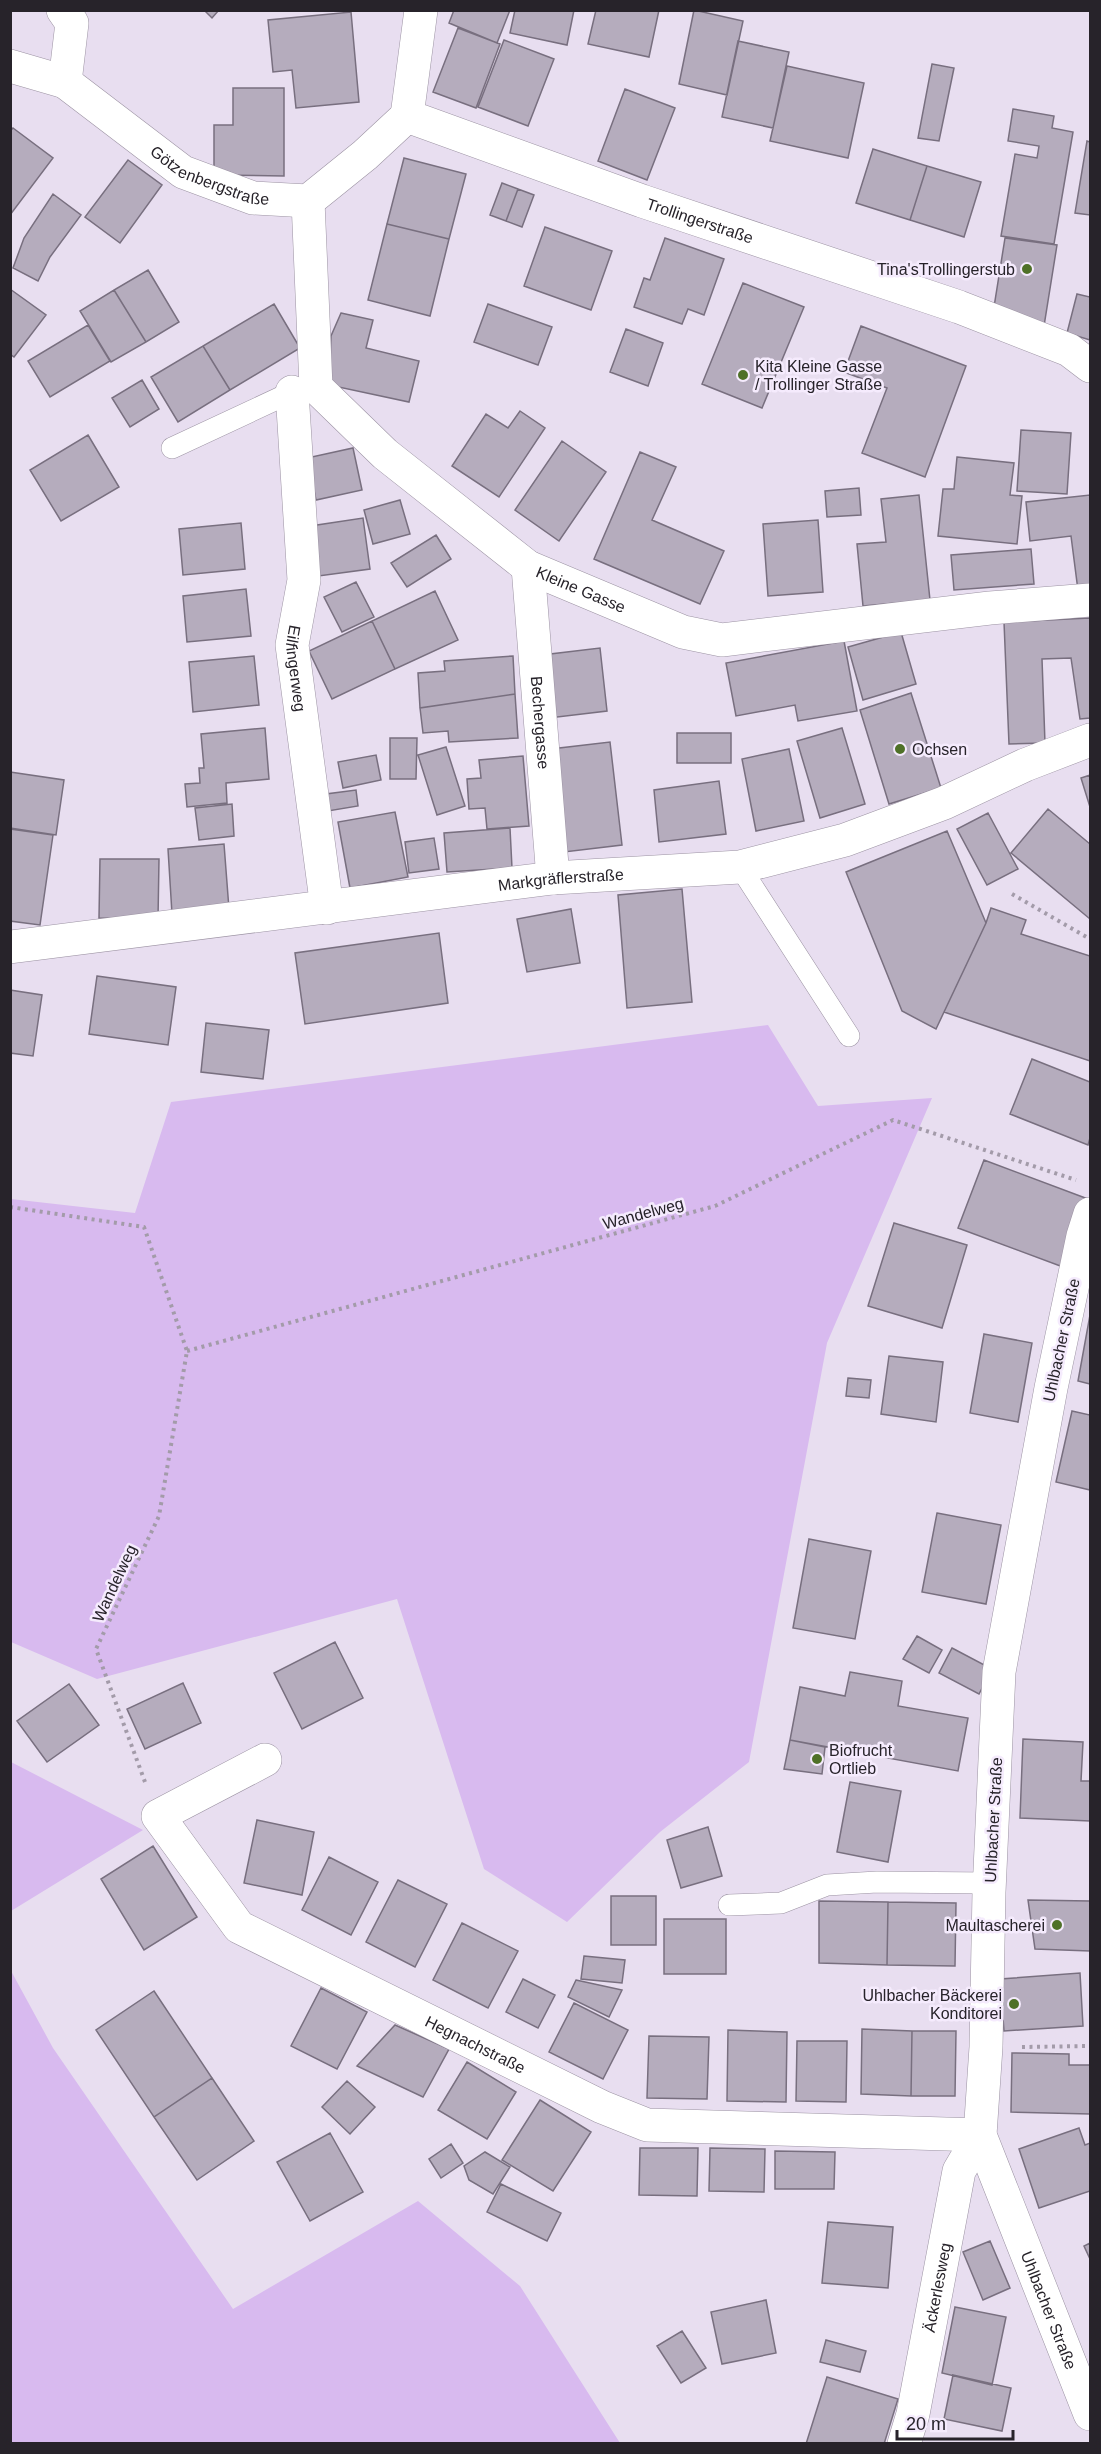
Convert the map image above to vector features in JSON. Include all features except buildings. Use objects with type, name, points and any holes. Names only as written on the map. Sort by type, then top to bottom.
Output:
[{"type":"street","points":[[63,10],[72,23],[65,81]]},
{"type":"street","points":[[304,390],[308,201],[365,155],[407,116],[421,10]]},
{"type":"street","name":"Götzenbergstraße","points":[[10,66],[65,81],[183,172],[254,198],[308,201]]},
{"type":"street","name":"Trollingerstraße","points":[[407,116],[642,201],[959,307],[1069,350],[1090,366]]},
{"type":"street","name":"Kleine Gasse","points":[[304,390],[528,567],[683,632],[722,640],[990,608],[1090,600]]},
{"type":"street","name":"Eilfingerweg","points":[[304,390],[304,580],[291,645],[327,908]]},
{"type":"street","name":"Bechergasse","points":[[528,567],[552,878]]},
{"type":"street","name":"Markgräflerstraße","points":[[10,947],[552,878],[740,867],[845,840],[944,803],[1025,765],[1090,740]]},
{"type":"street","name":"Uhlbacher Straße","points":[[1090,1214],[1083,1236],[1051,1388],[999,1672],[986,2047],[980,2135],[1090,2414]]},
{"type":"street","points":[[158,1816],[265,1760]]},
{"type":"street","name":"Hegnachstraße","points":[[158,1816],[239,1927],[602,2107],[647,2125],[980,2135]]},
{"type":"street","name":"Äckerlesweg","points":[[904,2444],[913,2414],[959,2170],[980,2135]]},
{"type":"lane","points":[[172,448],[304,390]]},
{"type":"lane","points":[[740,867],[849,1036]]},
{"type":"lane","points":[[729,1905],[781,1903],[827,1885],[877,1882],[990,1883]]},
{"type":"path","points":[[1012,894],[1090,939]]},
{"type":"path","name":"Wandelweg","points":[[187,1351],[715,1206],[893,1120],[1080,1181]]},
{"type":"path","name":"Wandelweg","points":[[10,1207],[144,1227],[187,1351],[159,1516],[96,1649],[158,1816]]},
{"type":"path","points":[[986,2047],[1090,2046]]},
{"type":"shaded area","points":[[768,1025],[818,1106],[932,1098],[827,1343],[749,1762],[660,1832],[567,1922],[484,1869],[397,1599],[97,1679],[11,1642],[11,1199],[135,1213],[171,1102]]},
{"type":"shaded area","points":[[11,1762],[143,1830],[11,1911]]},
{"type":"shaded area","points":[[10,1969],[53,2048],[233,2309],[418,2201],[520,2286],[620,2443],[11,2443]]},
{"type":"place","name":"Tina'sTrollingerstub","points":[[1027,269]]},
{"type":"place","name":"Kita Kleine Gasse / Trollinger Straße","points":[[743,375]]},
{"type":"place","name":"Ochsen","points":[[900,749]]},
{"type":"place","name":"Biofrucht Ortlieb","points":[[817,1759]]},
{"type":"place","name":"Maultascherei","points":[[1057,1925]]},
{"type":"place","name":"Uhlbacher Bäckerei Konditorei","points":[[1014,2004]]}]
